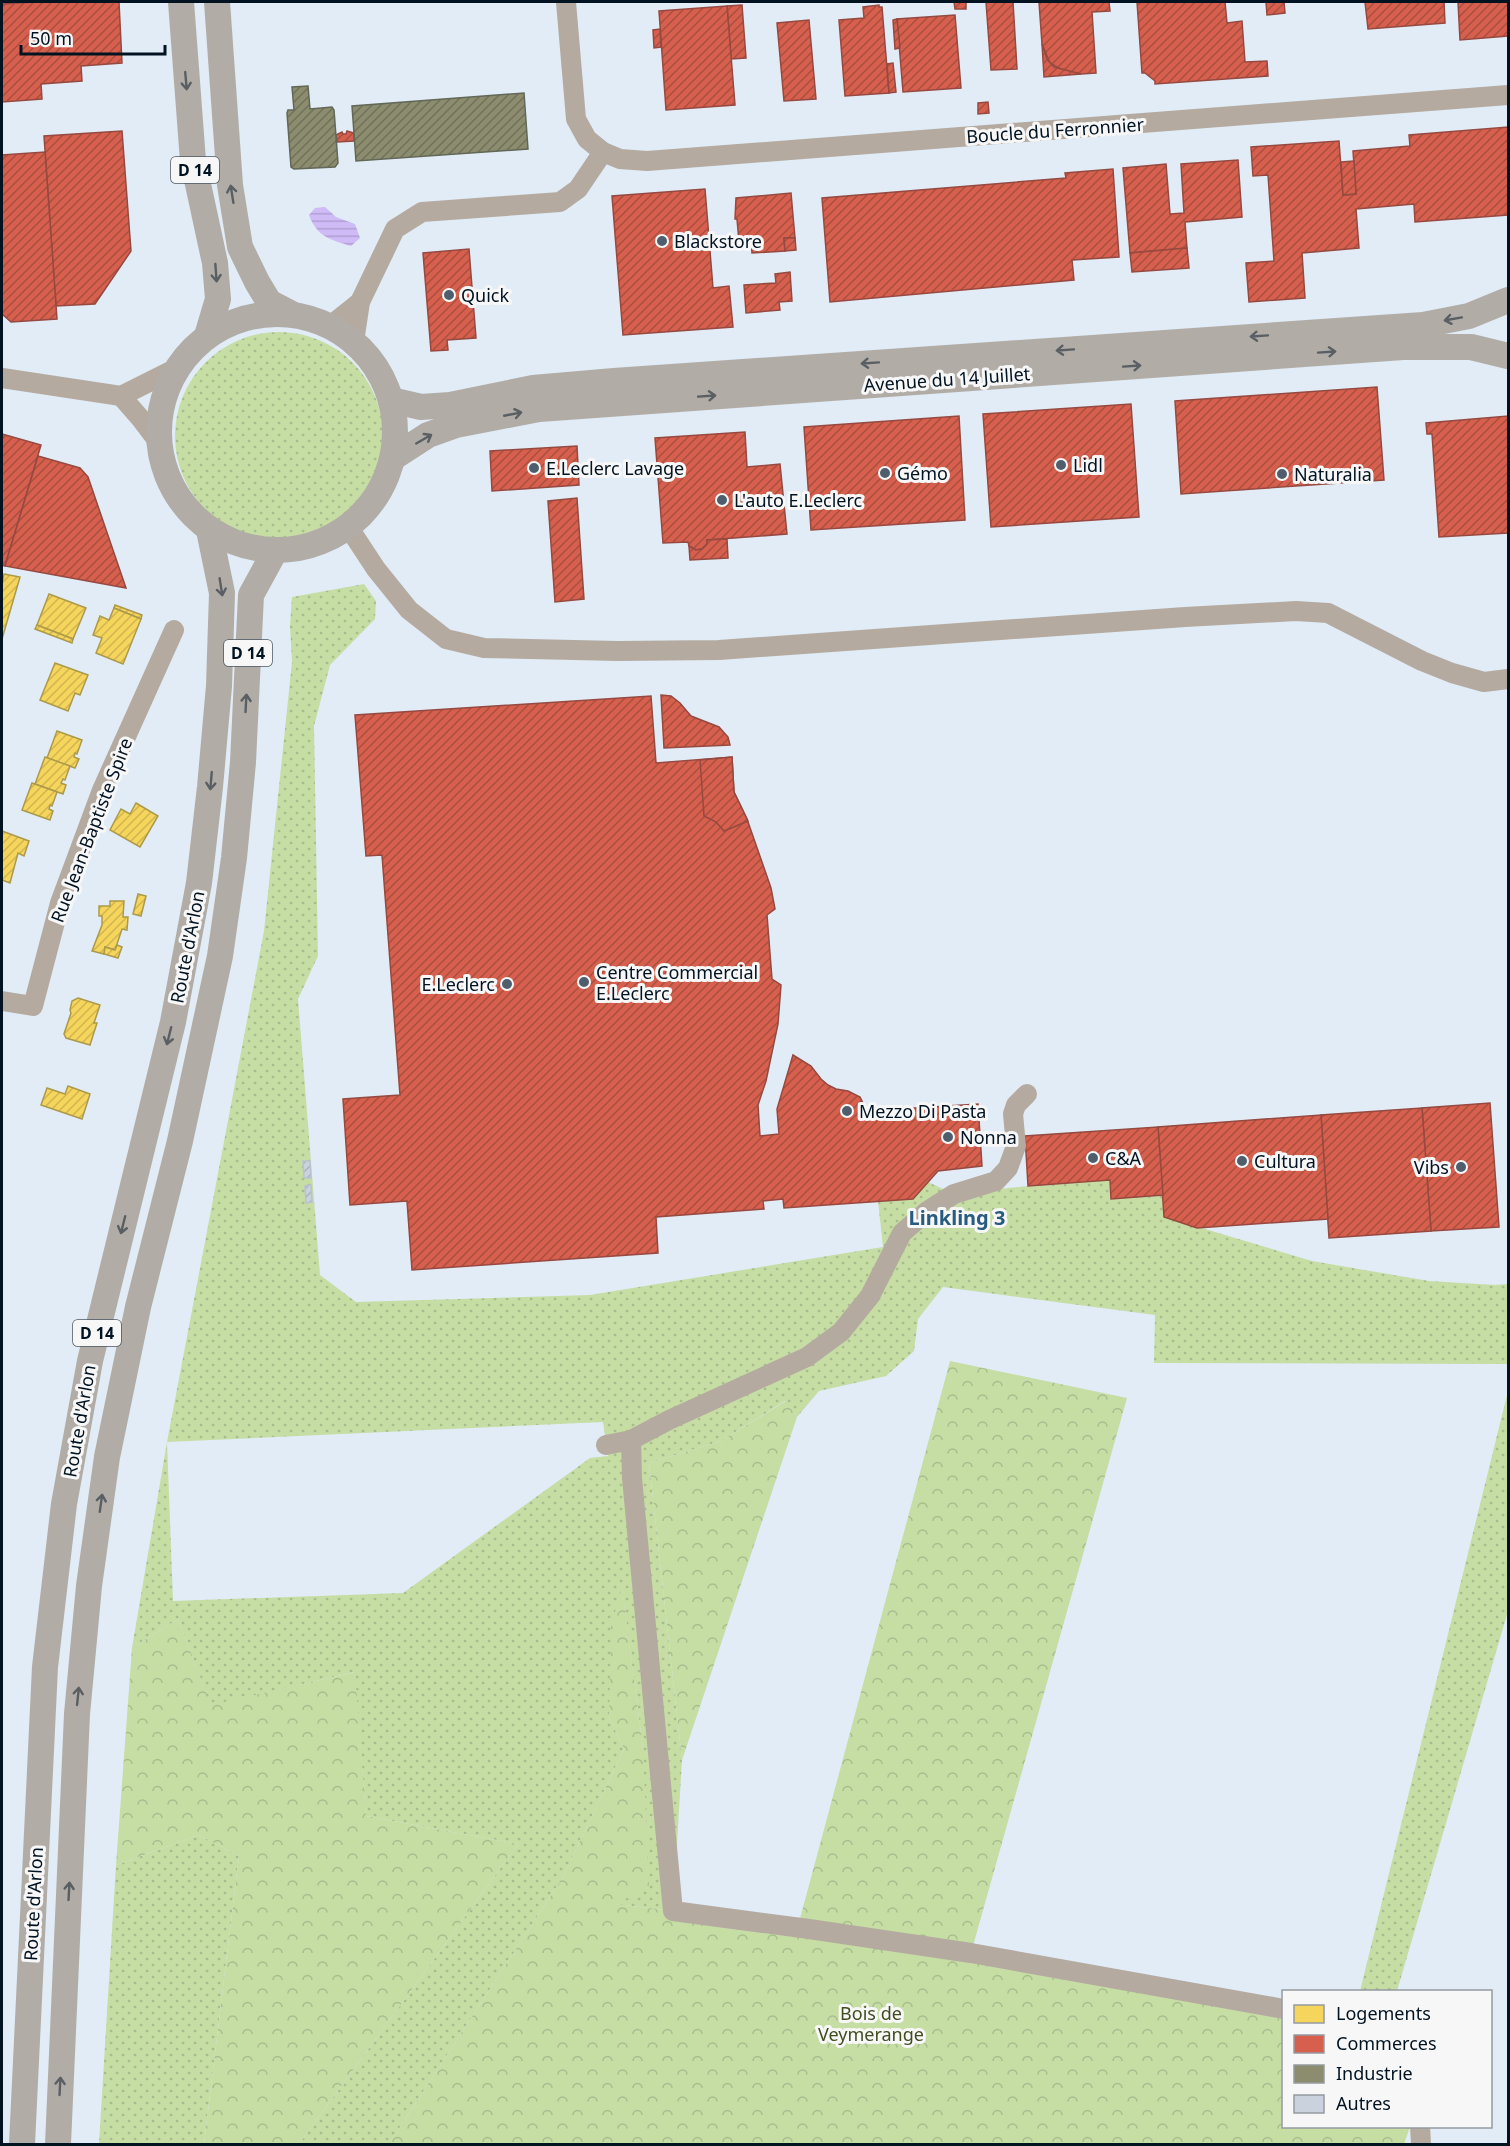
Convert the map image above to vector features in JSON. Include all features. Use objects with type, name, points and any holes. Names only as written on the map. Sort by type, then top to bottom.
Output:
[{"type":"main road","name":"D 14","points":[[181,2],[193,161],[215,263],[218,299],[207,336]]},
{"type":"main road","name":"D 14","points":[[218,2],[230,185],[240,247],[256,282],[269,302],[292,314]]},
{"type":"main road","name":"Avenue du 14 Juillet","points":[[391,400],[421,407],[450,405],[533,388],[614,381],[1423,325],[1470,316],[1509,300]]},
{"type":"main road","points":[[292,314],[330,326],[354,342],[373,361],[391,400],[396,429],[394,457],[374,502],[349,528],[314,546],[275,551],[241,545],[209,530],[189,511],[173,489],[163,463],[159,436],[161,409],[177,368],[207,336],[248,317],[292,314]]},
{"type":"main road","name":"Avenue du 14 Juillet","points":[[394,457],[428,435],[456,425],[550,408],[1403,347],[1471,347],[1509,356]]},
{"type":"main road","name":"Route d'Arlon","points":[[22,2145],[38,1788],[48,1644],[64,1504],[90,1361],[173,1022],[199,883],[218,697],[222,593],[209,530]]},
{"type":"main road","name":"Route d'Arlon","points":[[58,2145],[77,1714],[107,1457],[138,1307],[180,1141],[220,956],[234,858],[243,762],[251,595],[275,551]]},
{"type":"street","points":[[354,342],[360,302],[394,229],[422,212],[560,202],[578,189],[603,152],[587,139],[576,119],[567,2]]},
{"type":"street","name":"Boucle du Ferronnier","points":[[603,152],[620,159],[648,161],[1509,94]]},
{"type":"street","points":[[330,326],[360,302]]},
{"type":"street","points":[[2,378],[121,396],[177,368]]},
{"type":"street","points":[[121,396],[160,444]]},
{"type":"street","points":[[349,528],[376,569],[409,610],[447,639],[484,648],[618,651],[719,650],[1296,611],[1328,613],[1422,661],[1452,673],[1484,682],[1509,679]]},
{"type":"street","name":"Rue Jean-Baptiste Spire","points":[[2,1001],[33,1006],[67,882],[102,790],[174,630]]},
{"type":"street","points":[[606,1445],[631,1440],[669,1420],[807,1357],[841,1332],[870,1296],[902,1233],[926,1212],[954,1194],[996,1181],[1008,1168],[1016,1146],[1013,1114],[1016,1105],[1027,1094]]},
{"type":"street","points":[[631,1440],[632,1478],[673,1911],[971,1953],[1282,2009]]},
{"type":"street","points":[[1420,2128],[1422,2145]]},
{"type":"green space","points":[[279,332],[299,334],[319,340],[353,362],[375,396],[381,416],[383,436],[381,456],[375,476],[353,510],[319,532],[299,538],[279,540],[259,538],[239,532],[205,510],[183,476],[177,456],[175,436],[177,416],[183,396],[205,362],[239,340],[259,334]]},
{"type":"green space","points":[[364,584],[376,601],[375,619],[330,665],[314,726],[318,956],[298,999],[320,1275],[356,1302],[590,1295],[883,1247],[878,1201],[913,1199],[928,1182],[954,1194],[1110,1180],[1111,1199],[1163,1195],[1165,1217],[1312,1261],[1429,1281],[1508,1284],[1508,1364],[1154,1363],[1155,1315],[943,1287],[918,1319],[914,1351],[886,1376],[819,1391],[797,1417],[785,1401],[721,1441],[649,1463],[682,1760],[673,1911],[615,1904],[643,1749],[622,1589],[609,1717],[624,1749],[563,1877],[389,2144],[299,2144],[518,1844],[366,1816],[354,1672],[211,1706],[178,1619],[132,1648],[167,1442],[264,931],[292,662],[290,626],[292,597]],"holes":[[[603,1422],[608,1456],[590,1458],[403,1593],[173,1601],[167,1442]]]},
{"type":"green space","name":"Bois de Veymerange","points":[[950,1361],[1127,1398],[971,1953],[1282,2009],[1282,2128],[1410,2128],[1404,2144],[389,2144],[563,1877],[624,1749],[609,1717],[611,1626],[622,1587],[643,1749],[649,1886],[616,1904],[798,1926]]},
{"type":"green space","points":[[1508,1391],[1508,1611],[1397,1990],[1360,1990]]},
{"type":"green space","points":[[786,1401],[797,1417],[682,1760],[649,1463],[721,1441]]},
{"type":"green space","points":[[178,1619],[211,1705],[355,1672],[366,1816],[518,1844],[299,2144],[204,2144],[239,1856],[199,1835],[116,1865],[132,1648]]},
{"type":"green space","points":[[199,1835],[239,1856],[204,2144],[99,2144],[116,1865]]},
{"type":"shaded area","points":[[325,207],[336,217],[355,224],[360,238],[351,246],[321,233],[312,222],[309,215],[315,208]]},
{"type":"building: Logements","points":[[4,574],[20,577],[2,639],[2,584]]},
{"type":"building: Logements","points":[[49,594],[86,608],[73,639],[37,625]]},
{"type":"building: Logements","points":[[115,605],[142,615],[141,619],[114,608]]},
{"type":"building: Logements","points":[[114,608],[141,619],[123,664],[96,653],[102,638],[93,635],[100,616],[109,620]]},
{"type":"building: Logements","points":[[37,625],[73,639],[72,643],[35,629]]},
{"type":"building: Logements","points":[[55,663],[88,675],[80,695],[75,693],[68,711],[40,700]]},
{"type":"building: Logements","points":[[57,731],[82,740],[74,757],[79,759],[75,768],[47,758]]},
{"type":"building: Logements","points":[[45,757],[70,766],[65,780],[63,779],[61,783],[66,785],[63,794],[35,784]]},
{"type":"building: Logements","points":[[32,783],[57,792],[49,809],[53,811],[50,820],[22,810]]},
{"type":"building: Logements","points":[[136,803],[158,816],[140,847],[110,830],[121,809],[130,814]]},
{"type":"building: Logements","points":[[2,831],[29,841],[24,856],[18,853],[10,883],[2,880]]},
{"type":"building: Logements","points":[[138,894],[146,896],[141,916],[133,914]]},
{"type":"building: Logements","points":[[110,901],[124,901],[123,917],[128,917],[127,930],[122,929],[115,950],[105,947],[104,954],[92,951],[102,925],[99,906],[110,906]]},
{"type":"building: Logements","points":[[117,945],[122,947],[118,958],[104,954],[105,947],[115,950]]},
{"type":"building: Logements","points":[[78,998],[100,1005],[90,1045],[66,1038],[64,1034],[71,1013],[72,1001]]},
{"type":"building: Logements","points":[[68,1086],[90,1094],[82,1119],[41,1105],[47,1088],[65,1094]]},
{"type":"building: Commerces","points":[[119,2],[122,63],[81,66],[82,81],[41,84],[42,99],[2,102],[2,4]]},
{"type":"building: Commerces","points":[[954,2],[966,2],[966,9],[955,9]]},
{"type":"building: Commerces","points":[[986,2],[1013,2],[1017,69],[991,70]]},
{"type":"building: Commerces","points":[[1039,2],[1109,2],[1110,11],[1092,12],[1096,73],[1081,74],[1062,70],[1050,63],[1042,44]]},
{"type":"building: Commerces","points":[[1137,2],[1225,2],[1227,23],[1242,21],[1245,62],[1267,61],[1268,76],[1155,84],[1155,81],[1142,73]]},
{"type":"building: Commerces","points":[[1266,2],[1284,2],[1285,13],[1267,15]]},
{"type":"building: Commerces","points":[[1365,2],[1444,2],[1445,23],[1368,29]]},
{"type":"building: Commerces","points":[[1458,2],[1508,2],[1508,36],[1460,40]]},
{"type":"building: Commerces","points":[[742,5],[746,58],[731,59],[727,6]]},
{"type":"building: Commerces","points":[[879,5],[882,7],[889,93],[845,96],[839,20],[864,18],[863,7]]},
{"type":"building: Commerces","points":[[727,6],[735,105],[666,110],[659,11]]},
{"type":"building: Commerces","points":[[955,15],[961,88],[903,92],[897,19]]},
{"type":"building: Commerces","points":[[897,19],[900,48],[895,49],[893,20]]},
{"type":"building: Commerces","points":[[809,20],[816,99],[784,101],[777,23]]},
{"type":"building: Commerces","points":[[660,29],[661,47],[654,48],[653,30]]},
{"type":"building: Commerces","points":[[1042,44],[1047,59],[1054,67],[1081,74],[1044,77]]},
{"type":"building: Commerces","points":[[893,63],[896,92],[889,93],[887,64]]},
{"type":"building: Commerces","points":[[988,102],[989,113],[978,114],[978,103]]},
{"type":"building: Commerces","points":[[1508,127],[1508,215],[1415,222],[1414,204],[1356,209],[1359,248],[1302,253],[1305,298],[1249,302],[1246,263],[1274,261],[1268,175],[1253,176],[1251,147],[1339,141],[1343,195],[1356,194],[1353,151],[1410,146],[1409,135]]},
{"type":"building: Commerces","points":[[122,131],[131,251],[95,304],[56,306],[44,136]]},
{"type":"building: Commerces","points":[[347,131],[354,133],[354,141],[337,142],[336,135],[342,132],[346,134]]},
{"type":"building: Commerces","points":[[45,152],[57,319],[11,322],[2,314],[2,155]]},
{"type":"building: Commerces","points":[[1238,160],[1242,217],[1185,222],[1187,248],[1130,253],[1123,168],[1166,164],[1170,214],[1184,213],[1181,164]]},
{"type":"building: Commerces","points":[[1354,161],[1356,194],[1343,195],[1341,162]]},
{"type":"building: Commerces","points":[[1113,169],[1119,257],[1072,260],[1074,280],[830,302],[822,198],[1066,178],[1065,173]]},
{"type":"building: Commerces","name":"Blackstore","points":[[705,189],[713,288],[729,286],[733,327],[623,335],[612,196]]},
{"type":"building: Commerces","points":[[791,193],[795,238],[784,238],[785,251],[752,253],[751,241],[739,242],[737,219],[735,219],[736,198]]},
{"type":"building: Commerces","points":[[784,238],[795,238],[796,250],[785,251]]},
{"type":"building: Commerces","points":[[1187,248],[1189,268],[1132,272],[1130,253]]},
{"type":"building: Commerces","name":"Quick","points":[[469,249],[476,338],[447,340],[448,350],[431,351],[423,253]]},
{"type":"building: Commerces","points":[[790,272],[792,301],[779,302],[780,310],[746,313],[744,285],[776,283],[775,274]]},
{"type":"building: Commerces","points":[[1377,387],[1384,480],[1181,494],[1175,401]]},
{"type":"building: Commerces","name":"Lidl","points":[[1131,404],[1139,517],[991,527],[983,414]]},
{"type":"building: Commerces","name":"Gémo","points":[[959,416],[965,520],[811,530],[804,427]]},
{"type":"building: Commerces","points":[[1508,416],[1508,533],[1439,537],[1432,434],[1427,434],[1426,423]]},
{"type":"building: Commerces","name":"L'auto E.Leclerc","points":[[745,432],[747,467],[780,464],[787,534],[707,540],[707,544],[702,549],[696,550],[689,546],[688,542],[663,543],[655,438]]},
{"type":"building: Commerces","points":[[2,434],[41,445],[5,566],[2,565]]},
{"type":"building: Commerces","name":"E.Leclerc Lavage","points":[[577,446],[579,485],[492,491],[490,451]]},
{"type":"building: Commerces","points":[[38,456],[80,468],[88,477],[126,588],[5,566]]},
{"type":"building: Commerces","points":[[577,498],[584,599],[555,602],[548,501]]},
{"type":"building: Commerces","points":[[727,539],[728,558],[690,560],[689,546],[696,550],[702,549],[707,544],[707,540]]},
{"type":"building: Commerces","points":[[661,695],[671,696],[691,716],[719,727],[728,737],[730,745],[664,748]]},
{"type":"building: Commerces","name":"Centre Commercial E.Leclerc","points":[[651,696],[656,763],[732,757],[734,792],[747,819],[771,888],[775,909],[767,915],[772,979],[781,985],[778,1024],[766,1081],[758,1105],[760,1136],[779,1134],[777,1109],[793,1055],[811,1066],[828,1085],[860,1097],[867,1111],[978,1104],[982,1166],[938,1171],[913,1199],[784,1208],[783,1199],[763,1201],[764,1209],[656,1217],[658,1253],[412,1270],[407,1201],[350,1205],[343,1099],[400,1095],[382,855],[366,856],[355,715]]},
{"type":"building: Commerces","points":[[732,757],[734,792],[748,821],[724,831],[716,822],[704,816],[700,760]]},
{"type":"building: Commerces","name":"Vibs","points":[[1490,1103],[1499,1227],[1431,1231],[1422,1108]]},
{"type":"building: Commerces","points":[[1422,1108],[1431,1231],[1329,1238],[1321,1115]]},
{"type":"building: Commerces","name":"Cultura","points":[[1321,1115],[1328,1219],[1197,1228],[1164,1217],[1158,1127]]},
{"type":"building: Commerces","name":"C&A","points":[[1158,1127],[1163,1195],[1111,1199],[1110,1180],[1028,1186],[1025,1136]]},
{"type":"building: Industrie","points":[[308,86],[310,109],[332,107],[334,110],[338,163],[335,167],[294,169],[291,167],[287,113],[288,110],[294,110],[292,87]]},
{"type":"building: Industrie","points":[[524,93],[528,149],[356,161],[352,106]]},
{"type":"building: Autres","points":[[303,1161],[310,1161],[311,1178],[304,1178]]},
{"type":"building: Autres","points":[[311,1185],[312,1202],[306,1203],[305,1186]]},
{"type":"place","name":"Blackstore","points":[[662,241]]},
{"type":"place","name":"Quick","points":[[449,295]]},
{"type":"place","name":"Lidl","points":[[1061,465]]},
{"type":"place","name":"E.Leclerc Lavage","points":[[534,468]]},
{"type":"place","name":"Gémo","points":[[885,473]]},
{"type":"place","name":"Naturalia","points":[[1282,474]]},
{"type":"place","name":"L'auto E.Leclerc","points":[[722,500]]},
{"type":"place","name":"Centre Commercial E.Leclerc","points":[[584,982]]},
{"type":"place","name":"E.Leclerc","points":[[507,984]]},
{"type":"place","name":"Mezzo Di Pasta","points":[[847,1111]]},
{"type":"place","name":"Nonna","points":[[948,1137]]},
{"type":"place","name":"C&A","points":[[1093,1158]]},
{"type":"place","name":"Cultura","points":[[1242,1161]]},
{"type":"place","name":"Vibs","points":[[1461,1167]]},
{"type":"district","name":"Linkling 3","points":[[957,1217]]}]
